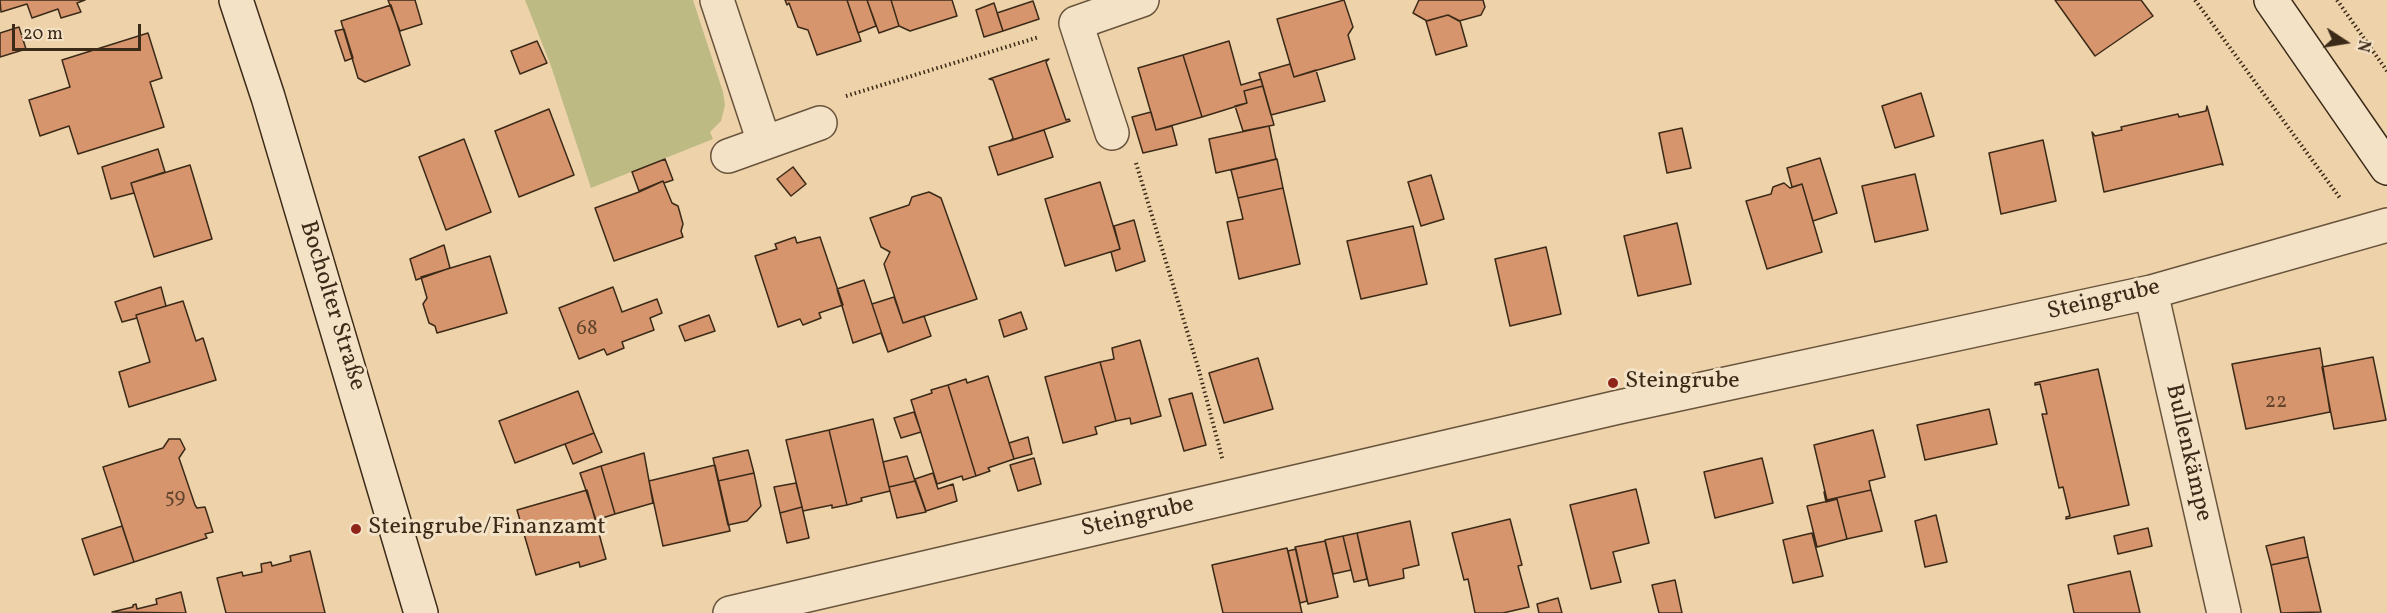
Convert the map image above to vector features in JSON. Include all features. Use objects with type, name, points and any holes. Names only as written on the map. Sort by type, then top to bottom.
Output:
[{"type":"street","name":"Bocholter Straße","points":[[236,0],[268,96],[421,613]]},
{"type":"street","points":[[717,0],[764,142]]},
{"type":"street","points":[[2271,0],[2387,168]]},
{"type":"street","points":[[1112,134],[1076,23],[1132,2]]},
{"type":"street","points":[[728,156],[820,123]]},
{"type":"street","name":"Steingrube","points":[[730,613],[1618,407],[2151,292],[2376,229]]},
{"type":"street","name":"Bullenkämpe","points":[[2151,292],[2224,613]]},
{"type":"path","points":[[2195,0],[2376,229]]},
{"type":"path","points":[[2337,0],[2387,71]]},
{"type":"path","points":[[820,123],[836,99],[1045,35],[1076,23]]},
{"type":"path","points":[[1112,134],[1134,156],[1198,367],[1232,496]]},
{"type":"shaded area","points":[[525,0],[693,0],[723,92],[725,105],[721,121],[710,132],[713,139],[591,188],[551,66]]},
{"type":"building","points":[[0,0],[85,0],[77,3],[81,12],[61,18],[58,9],[32,18],[27,4],[1,12]]},
{"type":"building","points":[[388,0],[415,0],[422,24],[400,31]]},
{"type":"building","points":[[785,0],[847,0],[861,41],[817,55],[808,30],[798,27],[789,3],[787,5]]},
{"type":"building","points":[[847,0],[867,0],[876,26],[858,33]]},
{"type":"building","points":[[867,0],[891,0],[899,26],[879,33]]},
{"type":"building","points":[[891,0],[952,0],[957,16],[910,31],[899,26]]},
{"type":"building","points":[[1344,0],[1353,27],[1348,35],[1355,59],[1294,77],[1277,19]]},
{"type":"building","points":[[1419,0],[1483,0],[1485,7],[1481,15],[1459,21],[1448,15],[1427,21],[1413,13]]},
{"type":"building","points":[[2055,0],[2141,0],[2153,16],[2095,56]]},
{"type":"building","points":[[1033,1],[1039,19],[1003,31],[997,13]]},
{"type":"building","points":[[994,3],[1003,31],[984,37],[976,10]]},
{"type":"building","points":[[391,5],[410,65],[365,82],[358,78],[341,21]]},
{"type":"building","points":[[1448,15],[1460,21],[1467,46],[1436,55],[1426,21]]},
{"type":"building","points":[[19,27],[26,49],[0,57],[0,33]]},
{"type":"building","points":[[344,29],[353,58],[345,61],[335,31]]},
{"type":"building","points":[[148,33],[162,78],[150,82],[164,127],[78,154],[69,126],[40,136],[29,100],[70,87],[62,60]]},
{"type":"building","points":[[537,41],[547,63],[520,74],[511,51]]},
{"type":"building","points":[[1229,41],[1241,85],[1261,79],[1263,86],[1244,91],[1247,103],[1202,117],[1183,55]]},
{"type":"building","points":[[1183,55],[1202,117],[1156,130],[1138,68]]},
{"type":"building","points":[[1049,59],[1046,62],[1066,120],[1070,121],[1010,141],[1013,138],[993,80],[989,79]]},
{"type":"building","points":[[1290,64],[1294,77],[1316,70],[1325,101],[1271,115],[1259,73]]},
{"type":"building","points":[[1263,86],[1274,125],[1243,131],[1235,106],[1247,103],[1244,91]]},
{"type":"building","points":[[1921,93],[1934,136],[1895,148],[1882,106]]},
{"type":"building","points":[[2207,106],[2223,165],[2104,192],[2092,132],[2095,136],[2122,130],[2121,127],[2178,114],[2179,117],[2206,111]]},
{"type":"building","points":[[549,109],[574,175],[519,197],[495,131]]},
{"type":"building","points":[[1151,112],[1156,130],[1172,126],[1177,145],[1143,153],[1132,117]]},
{"type":"building","points":[[1269,126],[1276,159],[1216,173],[1209,139]]},
{"type":"building","points":[[1682,128],[1691,168],[1667,173],[1659,133]]},
{"type":"building","points":[[1044,130],[1053,157],[998,175],[989,147]]},
{"type":"building","points":[[464,139],[491,212],[446,230],[419,157]]},
{"type":"building","points":[[2043,140],[2056,201],[2001,214],[1989,153]]},
{"type":"building","points":[[158,149],[165,172],[131,183],[134,193],[111,199],[102,167]]},
{"type":"building","points":[[1820,158],[1837,213],[1813,221],[1802,184],[1792,187],[1787,168]]},
{"type":"building","points":[[665,159],[673,180],[664,183],[663,181],[639,191],[632,172]]},
{"type":"building","points":[[1277,159],[1283,188],[1238,198],[1231,170]]},
{"type":"building","points":[[190,165],[212,239],[154,257],[131,183]]},
{"type":"building","points":[[793,167],[806,184],[791,196],[777,179]]},
{"type":"building","points":[[1915,174],[1928,230],[1875,242],[1862,186]]},
{"type":"building","points":[[1431,175],[1444,219],[1421,226],[1408,182]]},
{"type":"building","points":[[663,181],[672,203],[678,206],[683,224],[681,231],[683,237],[614,261],[595,208]]},
{"type":"building","points":[[1100,182],[1120,249],[1065,266],[1045,199]]},
{"type":"building","points":[[1784,183],[1790,188],[1802,184],[1822,252],[1767,269],[1746,201],[1771,194],[1773,187]]},
{"type":"building","points":[[1283,188],[1300,264],[1239,279],[1227,222],[1243,219],[1238,198]]},
{"type":"building","points":[[929,192],[941,198],[977,299],[903,323],[884,264],[890,252],[881,247],[870,218],[909,205],[912,197]]},
{"type":"building","points":[[1134,220],[1145,261],[1116,271],[1111,252],[1120,249],[1114,226]]},
{"type":"building","points":[[1677,223],[1691,284],[1638,296],[1624,236]]},
{"type":"building","points":[[1413,226],[1427,284],[1361,299],[1347,241]]},
{"type":"building","points":[[795,237],[797,243],[820,237],[843,305],[819,313],[821,318],[803,325],[800,319],[778,327],[755,256],[777,249],[775,244]]},
{"type":"building","points":[[444,245],[450,268],[416,280],[410,259]]},
{"type":"building","points":[[1546,247],[1561,314],[1510,326],[1495,259]]},
{"type":"building","points":[[490,256],[507,313],[437,333],[435,326],[429,323],[423,304],[427,298],[421,277]]},
{"type":"building","points":[[864,280],[888,352],[881,333],[853,343],[837,289]]},
{"type":"building","points":[[161,287],[166,306],[122,322],[115,302]]},
{"type":"building","points":[[613,287],[622,312],[657,299],[662,313],[650,318],[654,330],[622,342],[624,348],[607,355],[604,349],[579,359],[559,308]]},
{"type":"building","points":[[894,297],[903,323],[924,316],[931,336],[888,352],[872,304]]},
{"type":"building","points":[[183,301],[196,341],[203,338],[216,380],[129,407],[119,372],[150,362],[136,315]]},
{"type":"building","points":[[1021,312],[1027,329],[1004,337],[999,320]]},
{"type":"building","points":[[709,315],[715,331],[685,341],[679,326]]},
{"type":"building","points":[[1140,340],[1161,416],[1131,424],[1130,418],[1116,421],[1100,362],[1114,359],[1112,348]]},
{"type":"building","points":[[2320,348],[2330,412],[2246,429],[2232,364]]},
{"type":"building","points":[[2373,357],[2386,420],[2334,429],[2322,367]]},
{"type":"building","points":[[1258,358],[1273,409],[1224,423],[1209,373]]},
{"type":"building","points":[[1100,362],[1116,421],[1095,427],[1097,434],[1063,443],[1045,377]]},
{"type":"building","points":[[2098,369],[2129,505],[2066,519],[2070,516],[2063,487],[2059,488],[2042,414],[2047,414],[2040,384],[2035,385],[2035,383]]},
{"type":"building","points":[[988,376],[1014,459],[988,468],[990,471],[976,476],[948,385],[966,379],[967,383]]},
{"type":"building","points":[[948,385],[976,476],[963,480],[962,476],[937,484],[911,400]]},
{"type":"building","points":[[578,391],[594,433],[515,463],[499,421]]},
{"type":"building","points":[[1192,393],[1206,445],[1184,451],[1169,399]]},
{"type":"building","points":[[1989,409],[1997,444],[1925,460],[1917,425]]},
{"type":"building","points":[[914,412],[921,432],[901,438],[894,418]]},
{"type":"building","points":[[873,419],[890,491],[861,498],[862,501],[847,505],[829,430]]},
{"type":"building","points":[[829,430],[847,505],[832,508],[832,505],[803,511],[786,440]]},
{"type":"building","points":[[1873,430],[1885,477],[1869,481],[1871,490],[1827,500],[1814,445]]},
{"type":"building","points":[[594,433],[602,452],[573,464],[565,444]]},
{"type":"building","points":[[1028,437],[1032,454],[1014,459],[1009,443]]},
{"type":"building","points":[[169,439],[180,439],[185,449],[179,458],[195,505],[197,508],[205,507],[213,532],[205,534],[207,538],[134,562],[103,467],[163,448]]},
{"type":"building","points":[[748,450],[754,473],[718,481],[713,458]]},
{"type":"building","points":[[644,453],[653,503],[615,514],[601,466]]},
{"type":"building","points":[[907,456],[915,481],[889,487],[883,462]]},
{"type":"building","points":[[1034,458],[1041,484],[1018,491],[1010,465]]},
{"type":"building","points":[[1762,458],[1773,503],[1715,518],[1704,472]]},
{"type":"building","points":[[715,465],[730,531],[663,546],[649,481]]},
{"type":"building","points":[[601,466],[615,514],[596,520],[580,473]]},
{"type":"building","points":[[754,473],[761,506],[747,521],[728,525],[718,481]]},
{"type":"building","points":[[933,473],[938,489],[953,484],[957,501],[926,511],[915,479]]},
{"type":"building","points":[[915,481],[926,512],[897,518],[889,487]]},
{"type":"building","points":[[796,483],[802,507],[780,513],[774,487]]},
{"type":"building","points":[[1636,489],[1649,543],[1613,552],[1621,582],[1591,589],[1570,505]]},
{"type":"building","points":[[587,490],[606,559],[580,567],[579,562],[536,575],[517,510]]},
{"type":"building","points":[[1871,490],[1882,531],[1847,539],[1837,499],[1826,502],[1824,492],[1827,500]]},
{"type":"building","points":[[1837,499],[1847,539],[1817,547],[1807,506]]},
{"type":"building","points":[[802,507],[809,538],[787,543],[780,513]]},
{"type":"building","points":[[1936,515],[1947,562],[1925,567],[1915,521]]},
{"type":"building","points":[[1510,519],[1522,565],[1518,566],[1529,607],[1503,613],[1475,613],[1468,579],[1464,580],[1452,533]]},
{"type":"building","points":[[1410,521],[1419,565],[1403,569],[1404,578],[1369,586],[1357,533]]},
{"type":"building","points":[[122,526],[134,562],[94,575],[82,539]]},
{"type":"building","points":[[2148,528],[2152,546],[2118,554],[2114,536]]},
{"type":"building","points":[[1357,533],[1367,579],[1354,582],[1343,536]]},
{"type":"building","points":[[1812,533],[1823,576],[1793,583],[1783,540]]},
{"type":"building","points":[[1343,536],[1351,570],[1333,574],[1325,540]]},
{"type":"building","points":[[2304,537],[2308,557],[2271,565],[2266,546]]},
{"type":"building","points":[[1325,541],[1338,597],[1308,604],[1295,547]]},
{"type":"building","points":[[1287,548],[1302,613],[1223,613],[1212,565]]},
{"type":"building","points":[[1296,549],[1307,601],[1300,603],[1288,551]]},
{"type":"building","points":[[310,551],[325,613],[226,613],[217,578],[242,572],[243,576],[262,572],[261,564],[271,562],[272,566],[291,561],[290,556]]},
{"type":"building","points":[[2308,557],[2321,612],[2281,613],[2271,565]]},
{"type":"building","points":[[2130,571],[2140,613],[2074,613],[2068,585]]},
{"type":"building","points":[[1675,580],[1682,613],[1659,613],[1652,585]]},
{"type":"building","points":[[181,592],[186,613],[112,612],[133,607],[136,604],[137,609],[157,604],[156,599]]},
{"type":"building","points":[[1558,598],[1562,613],[1539,613],[1537,604]]},
{"type":"place","name":"Steingrube","points":[[1613,383]]},
{"type":"place","name":"Steingrube/Finanzamt","points":[[356,529]]}]
